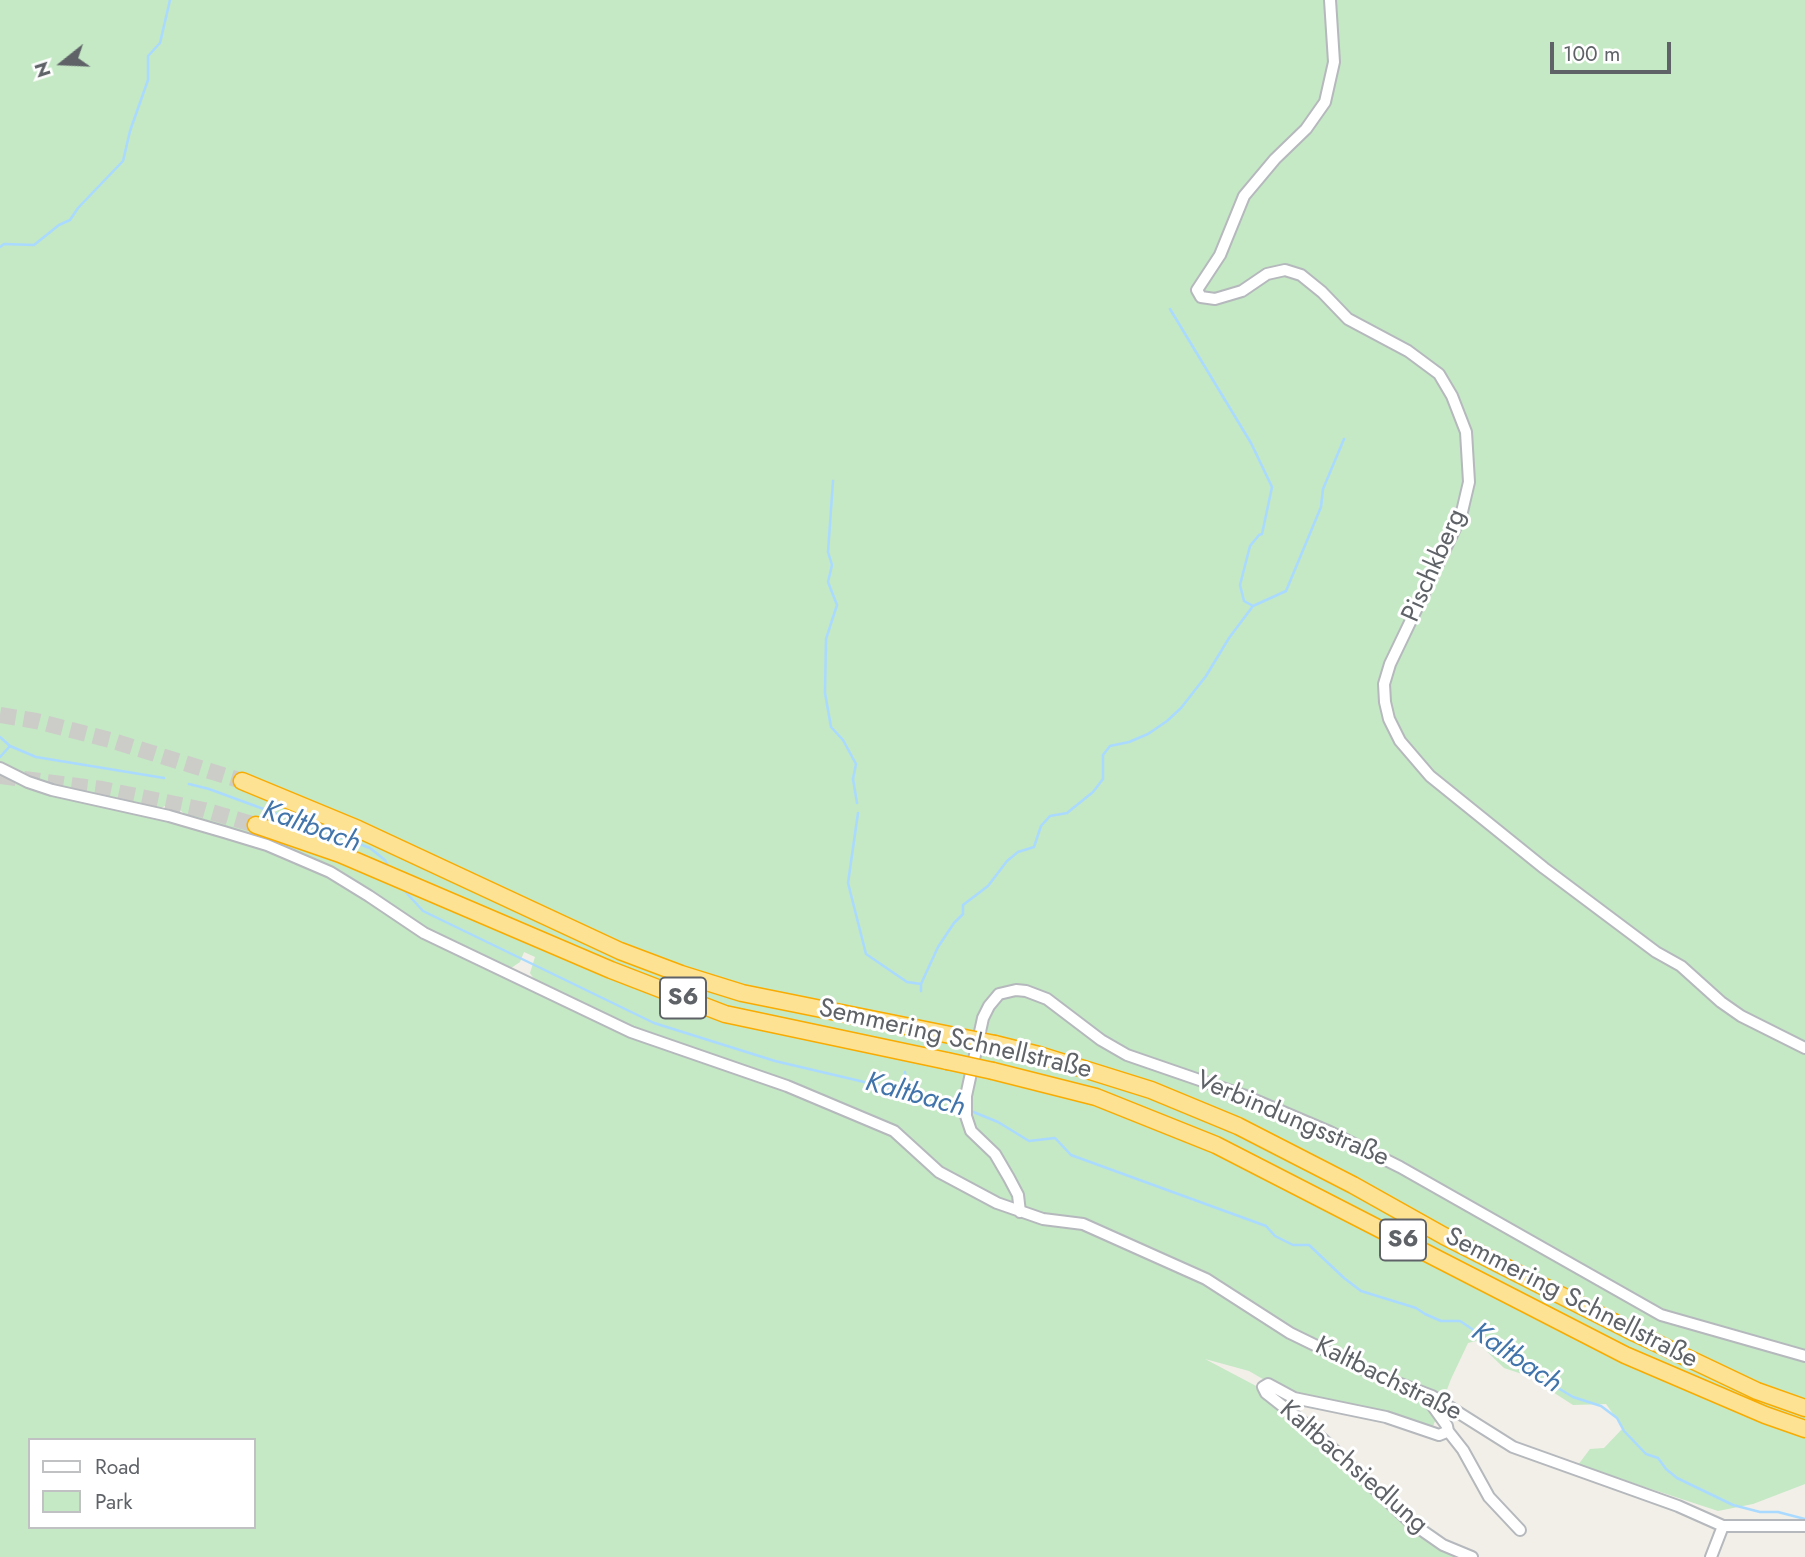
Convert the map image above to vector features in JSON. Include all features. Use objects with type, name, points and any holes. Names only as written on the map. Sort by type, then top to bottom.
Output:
[{"type":"highway","name":"Semmering Schnellstraße","points":[[242,781],[358,829],[620,951],[681,974],[742,993],[1040,1055],[1151,1090],[1238,1126],[1353,1185],[1444,1236],[1635,1333],[1757,1391],[1805,1408]]},
{"type":"highway","name":"Semmering Schnellstraße","points":[[256,825],[375,869],[611,970],[725,1014],[993,1071],[1096,1097],[1216,1145],[1625,1355],[1765,1415],[1805,1429]]},
{"type":"street","name":"Pischkberg","points":[[1330,0],[1334,62],[1325,102],[1306,129],[1275,159],[1244,196],[1220,255],[1197,290],[1201,297],[1215,299],[1242,291],[1267,274],[1285,270],[1301,275],[1348,319],[1408,351],[1439,374],[1452,396],[1466,432],[1469,482],[1461,516],[1390,664],[1384,684],[1389,719],[1400,741],[1430,776],[1545,868],[1656,952],[1681,966],[1741,1016],[1805,1048]]},
{"type":"street","name":"Kaltbachstraße","points":[[0,768],[38,786],[169,816],[245,838],[296,858],[344,880],[424,933],[631,1032],[775,1082],[885,1127],[903,1138],[939,1172],[997,1203],[1042,1219],[1083,1224],[1206,1279],[1290,1333],[1374,1374],[1432,1396],[1513,1447],[1723,1526],[1805,1525]]},
{"type":"street","name":"Verbindungsstraße","points":[[1020,1212],[1018,1195],[995,1154],[971,1131],[966,1115],[966,1096],[989,1006],[999,994],[1026,991],[1047,999],[1101,1040],[1128,1055],[1243,1095],[1330,1132],[1400,1167],[1661,1315],[1805,1356]]},
{"type":"street","name":"Kaltbachsiedlung","points":[[1448,1431],[1439,1435],[1386,1417],[1294,1398],[1268,1384],[1263,1386],[1266,1393],[1313,1430],[1410,1522],[1443,1545],[1472,1557]]},
{"type":"street","points":[[1432,1396],[1432,1405],[1464,1450],[1489,1497],[1520,1530]]},
{"type":"street","points":[[1711,1557],[1723,1526]]},
{"type":"green space","points":[[0,0],[1805,0],[1805,1484],[1753,1504],[1718,1511],[1578,1465],[1590,1449],[1604,1448],[1623,1428],[1606,1404],[1573,1405],[1528,1376],[1504,1368],[1476,1341],[1468,1343],[1432,1429],[1390,1415],[1287,1393],[1249,1371],[1205,1359],[1258,1387],[1424,1538],[1461,1557],[0,1557],[0,770],[40,789],[84,802],[149,815],[243,843],[307,867],[347,887],[409,930],[593,1019],[654,1046],[752,1077],[890,1132],[888,1124],[820,1099],[783,1081],[652,1037],[603,1015],[534,979],[530,973],[535,957],[524,952],[520,962],[511,968],[498,965],[415,925],[358,885],[295,852],[190,819],[180,810],[165,806],[158,809],[23,778],[0,763]],"holes":[[[1206,1079],[1257,1096],[1370,1147],[1488,1212],[1487,1219],[1408,1173],[1321,1130],[1211,1086]]]},
{"type":"waterway","points":[[0,247],[4,244],[34,245],[59,225],[70,220],[123,161],[130,131],[148,80],[148,56],[160,43],[170,0]]},
{"type":"waterway","points":[[1170,309],[1251,443],[1272,487],[1262,534],[1250,546],[1240,585],[1244,601],[1253,606]]},
{"type":"waterway","points":[[921,991],[921,984],[938,947],[963,914],[963,905],[988,886],[1007,861],[1018,852],[1034,847],[1041,826],[1050,816],[1067,813],[1093,792],[1103,779],[1103,755],[1110,746],[1148,734],[1181,708],[1253,606],[1286,591],[1321,507],[1323,489],[1344,439]]},
{"type":"waterway","points":[[833,481],[828,552],[832,565],[828,582],[837,605],[826,639],[825,693],[831,727],[843,740],[856,764],[853,779],[857,803]]},
{"type":"waterway","name":"Kaltbach","points":[[0,737],[10,746],[36,757],[164,778]]},
{"type":"waterway","points":[[0,757],[10,746]]},
{"type":"waterway","name":"Kaltbach","points":[[189,784],[370,848],[385,860],[390,869]]},
{"type":"waterway","points":[[858,813],[848,883],[866,954],[907,982],[921,984]]},
{"type":"waterway","name":"Kaltbach","points":[[403,889],[423,911],[654,1023],[775,1061],[962,1105]]},
{"type":"waterway","points":[[905,1072],[906,1090]]},
{"type":"waterway","name":"Kaltbach","points":[[971,1111],[998,1122],[1029,1141],[1055,1138],[1071,1155],[1266,1226],[1275,1236],[1293,1245],[1309,1245],[1361,1291],[1416,1308],[1441,1321],[1460,1321],[1490,1341],[1506,1359],[1542,1373],[1553,1385],[1573,1397],[1601,1406],[1617,1418],[1624,1431],[1646,1454],[1658,1458],[1677,1478],[1733,1505],[1805,1519]]},
{"type":"tunnel","points":[[0,715],[36,721],[110,740],[242,781]]},
{"type":"tunnel","points":[[0,776],[102,789],[204,810],[256,825]]}]
